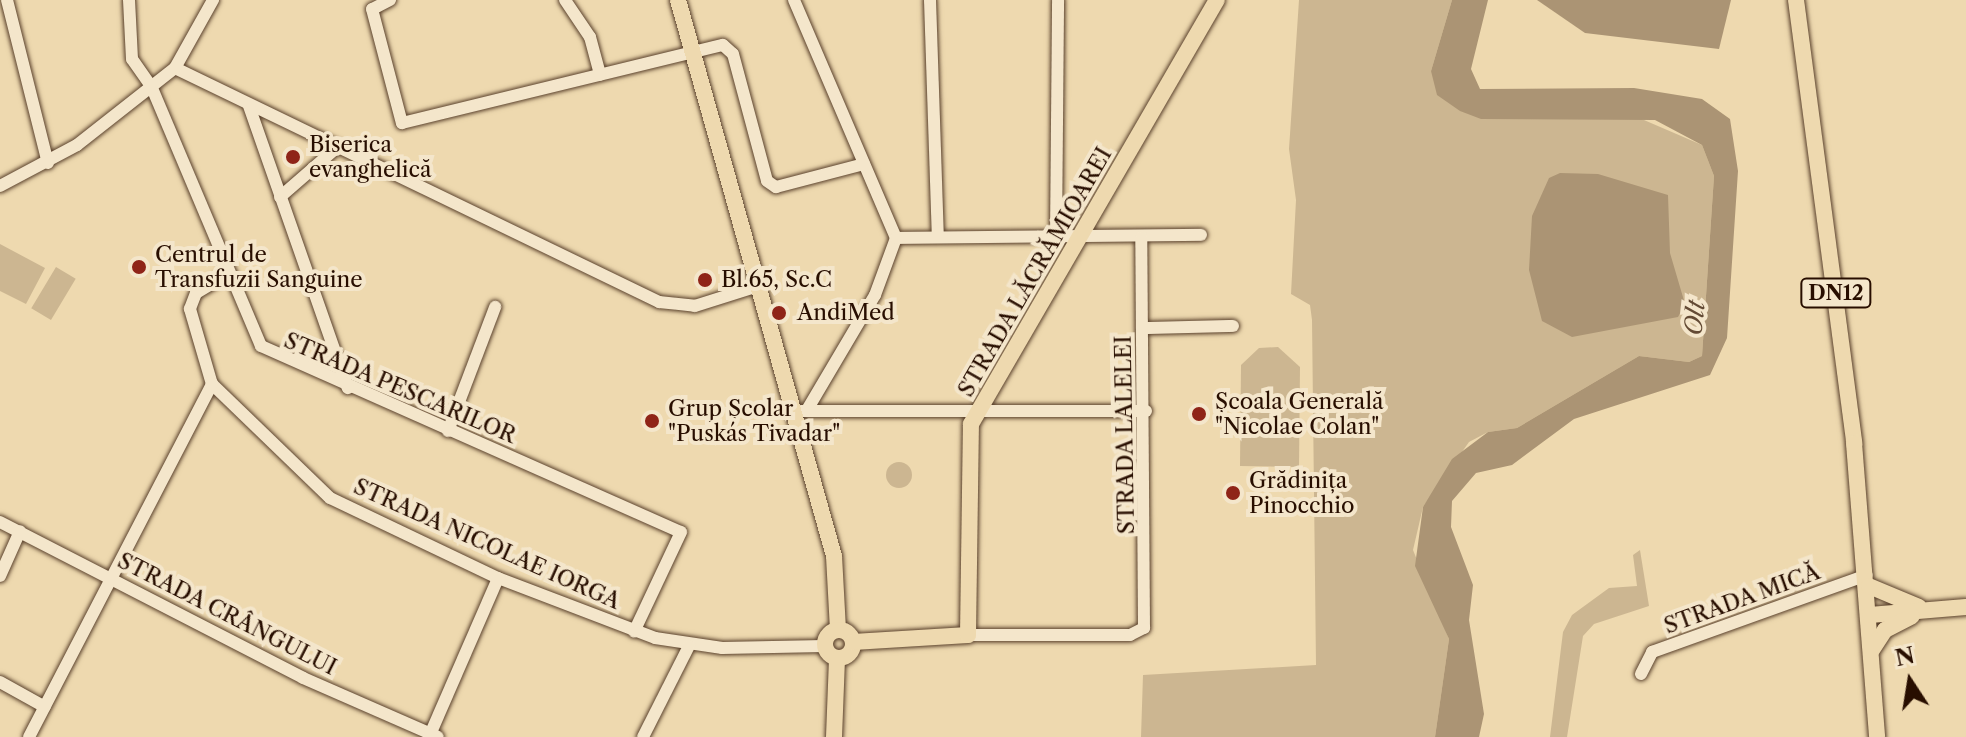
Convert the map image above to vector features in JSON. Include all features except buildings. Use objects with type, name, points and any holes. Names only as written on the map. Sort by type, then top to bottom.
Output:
[{"type":"main road","points":[[678,0],[758,286],[800,411],[835,562],[838,630],[824,646],[837,659],[834,737]]},
{"type":"main road","name":"STRADA LĂCRĂMIOAREI","points":[[968,635],[969,433],[978,411],[1082,237],[1217,0]]},
{"type":"main road","name":"DN12","points":[[1796,0],[1868,581],[1877,737]]},
{"type":"main road","points":[[1868,581],[1928,610]]},
{"type":"main road","points":[[1870,615],[1966,607]]},
{"type":"main road","points":[[1872,650],[1885,630],[1928,610]]},
{"type":"main road","points":[[838,630],[853,642],[968,635]]},
{"type":"main road","points":[[837,659],[849,654],[853,642]]},
{"type":"street","points":[[7,0],[48,163]]},
{"type":"street","name":"STRADA PESCARILOR","points":[[129,0],[132,59],[152,88],[226,275],[267,353],[681,532],[634,632]]},
{"type":"street","points":[[0,186],[48,163],[175,68],[213,0]]},
{"type":"street","points":[[390,0],[372,6],[398,119],[409,125],[723,45],[733,54],[767,181],[776,187],[864,164]]},
{"type":"street","points":[[565,0],[590,37],[600,75]]},
{"type":"street","points":[[794,0],[896,238],[875,295],[800,411]]},
{"type":"street","points":[[930,0],[938,236]]},
{"type":"street","points":[[1056,237],[1058,0]]},
{"type":"street","points":[[175,68],[334,150],[659,302],[695,306],[758,286]]},
{"type":"street","points":[[249,106],[348,388]]},
{"type":"street","points":[[280,197],[334,150]]},
{"type":"street","points":[[896,238],[1201,235]]},
{"type":"street","name":"STRADA LALELEI","points":[[968,635],[1141,631],[1146,411],[1141,237]]},
{"type":"street","name":"STRADA NICOLAE IORGA","points":[[226,275],[196,293],[190,309],[212,384],[330,498],[498,578],[634,632],[689,646],[824,646]]},
{"type":"street","points":[[448,431],[495,307]]},
{"type":"street","points":[[1144,328],[1233,326]]},
{"type":"street","points":[[29,737],[114,579],[212,384]]},
{"type":"street","points":[[800,411],[1146,411]]},
{"type":"street","name":"STRADA CRÂNGULUI","points":[[0,522],[303,678],[433,736]]},
{"type":"street","points":[[0,576],[20,531]]},
{"type":"street","points":[[433,736],[498,578]]},
{"type":"street","name":"STRADA MICĂ","points":[[1641,674],[1652,652],[1868,581]]},
{"type":"street","points":[[674,643],[674,667]]},
{"type":"street","points":[[643,737],[674,667],[689,646]]},
{"type":"street","points":[[0,682],[45,707]]},
{"type":"shaded area","points":[[1299,0],[1452,0],[1431,71],[1506,119],[1637,117],[1702,145],[1714,176],[1702,356],[1689,362],[1639,356],[1517,428],[1488,432],[1469,442],[1423,507],[1413,550],[1449,639],[1435,737],[1141,737],[1143,675],[1316,665],[1312,320],[1310,305],[1291,294],[1296,200],[1289,149]]},
{"type":"shaded area","points":[[1452,0],[1488,0],[1471,69],[1480,89],[1634,88],[1702,99],[1730,119],[1738,171],[1727,338],[1710,375],[1574,419],[1512,465],[1476,473],[1452,501],[1451,527],[1473,585],[1469,620],[1484,714],[1479,737],[1435,737],[1449,639],[1415,566],[1423,507],[1452,459],[1488,432],[1517,428],[1639,356],[1689,362],[1702,356],[1714,176],[1702,145],[1655,120],[1481,119],[1460,111],[1437,95],[1431,71]]},
{"type":"shaded area","points":[[1537,0],[1731,0],[1719,49],[1585,33]]},
{"type":"shaded area","points":[[1560,173],[1598,174],[1668,195],[1670,253],[1685,304],[1678,317],[1572,337],[1542,321],[1529,270],[1532,216],[1549,178]]},
{"type":"shaded area","points":[[0,244],[45,268],[26,304],[0,291]]},
{"type":"shaded area","points":[[56,267],[76,279],[51,320],[31,308]]},
{"type":"shaded area","points":[[1278,347],[1300,367],[1299,467],[1240,466],[1241,365],[1259,348]]},
{"type":"shaded area","points":[[899,462],[908,466],[912,475],[908,484],[899,488],[890,484],[886,475],[890,466]]},
{"type":"shaded area","points":[[1640,550],[1649,606],[1594,624],[1583,636],[1567,737],[1550,737],[1563,632],[1572,615],[1609,588],[1637,586],[1633,555]]},
{"type":"place","name":"Biserica evanghelică","points":[[293,157]]},
{"type":"place","name":"Centrul de Transfuzii Sanguine","points":[[139,267]]},
{"type":"place","name":"Bl.65, Sc.C","points":[[705,280]]},
{"type":"place","name":"AndiMed","points":[[779,313]]},
{"type":"place","name":"Școala Generală \"Nicolae Colan\"","points":[[1199,414]]},
{"type":"place","name":"Grup Școlar \"Puskás Tivadar\"","points":[[652,421]]},
{"type":"place","name":"Grădinița Pinocchio","points":[[1233,493]]},
{"type":"water label","name":"Olt","points":[[1695,318]]}]
